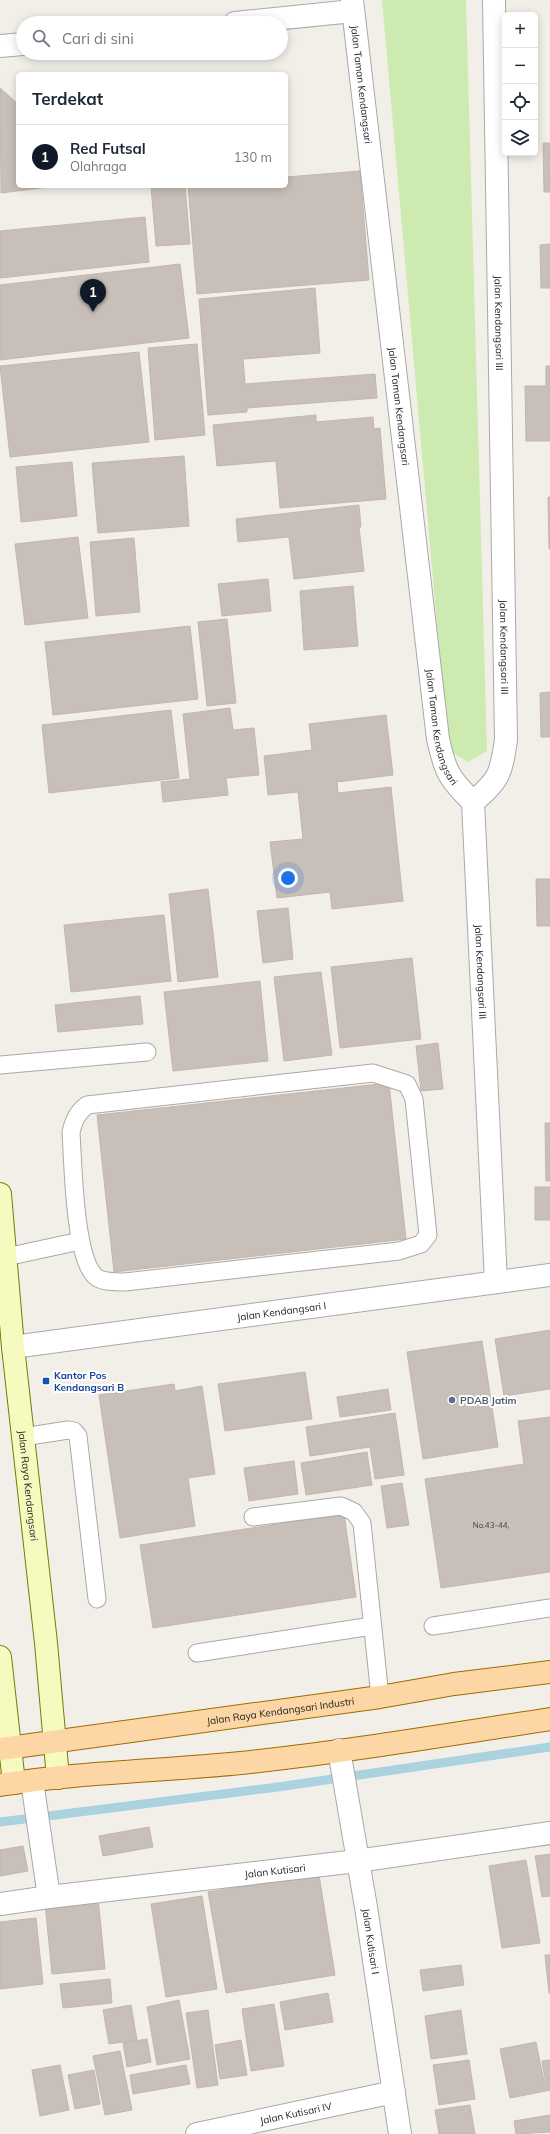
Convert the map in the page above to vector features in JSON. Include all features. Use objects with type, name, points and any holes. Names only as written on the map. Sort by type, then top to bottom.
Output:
[{"type":"main road","name":"Jalan Raya Kendangsari","points":[[0,1194],[58,1778]]},
{"type":"main road","points":[[0,1657],[6,1748],[20,1787],[58,1778],[228,1764],[340,1760],[437,1737],[550,1719]]},
{"type":"main road","name":"Jalan Raya Kendangsari Industri","points":[[6,1748],[380,1697],[454,1684],[550,1672]]},
{"type":"street","name":"Jalan Kendangsari III","points":[[494,0],[506,740],[502,767],[491,787],[473,802],[496,1282]]},
{"type":"street","name":"Jalan Taman Kendangsari","points":[[353,6],[438,739],[445,767],[457,787],[473,802]]},
{"type":"street","points":[[283,16],[353,6]]},
{"type":"street","points":[[0,46],[16,45]]},
{"type":"street","name":"Jalan Kendangsari I","points":[[14,1347],[550,1275]]},
{"type":"street","name":"Jalan Kutisari I","points":[[340,1760],[350,1811],[400,2134]]},
{"type":"street","points":[[20,1787],[42,1845],[49,1896]]},
{"type":"street","name":"Jalan Kutisari","points":[[0,1904],[49,1896],[357,1861],[550,1833]]},
{"type":"street","name":"Jalan Kutisari IV","points":[[197,2134],[394,2092]]},
{"type":"lane","points":[[0,1065],[147,1052]]},
{"type":"lane","points":[[372,1073],[407,1084],[414,1099],[428,1235],[421,1244],[400,1251],[125,1282],[103,1281],[95,1276],[88,1266],[80,1241],[71,1132],[73,1121],[79,1112],[87,1105],[372,1073]]},
{"type":"lane","points":[[6,1257],[80,1241]]},
{"type":"lane","points":[[23,1437],[68,1430],[74,1431],[78,1436],[97,1599]]},
{"type":"lane","points":[[254,1517],[341,1506],[354,1512],[362,1523],[380,1697]]},
{"type":"lane","points":[[433,1626],[550,1608]]},
{"type":"lane","points":[[197,1653],[372,1626]]},
{"type":"green space","points":[[382,0],[466,0],[487,751],[468,762],[448,750]]},
{"type":"building","points":[[0,88],[16,102],[16,188],[41,188],[1,193]]},
{"type":"building","points":[[543,143],[550,143],[550,192],[544,192]]},
{"type":"building","points":[[360,171],[369,280],[197,294],[188,188],[288,188],[288,177]]},
{"type":"building","points":[[151,188],[185,188],[190,244],[156,246]]},
{"type":"building","points":[[145,217],[149,262],[0,278],[0,231]]},
{"type":"building","points":[[550,244],[550,288],[541,288],[540,245]]},
{"type":"building","points":[[180,264],[189,338],[0,360],[0,285]]},
{"type":"building","points":[[315,288],[320,353],[243,359],[245,384],[375,374],[377,398],[247,408],[247,412],[208,415],[199,299]]},
{"type":"building","points":[[197,344],[205,435],[155,440],[148,348]]},
{"type":"building","points":[[139,352],[149,442],[10,457],[0,366]]},
{"type":"building","points":[[546,366],[550,366],[550,441],[526,441],[525,386],[546,386]]},
{"type":"building","points":[[316,415],[316,422],[373,417],[374,429],[380,428],[386,499],[280,508],[276,461],[217,466],[213,425]]},
{"type":"building","points":[[184,456],[189,526],[98,533],[92,463]]},
{"type":"building","points":[[72,462],[77,516],[21,522],[16,467]]},
{"type":"building","points":[[548,497],[550,497],[550,549],[549,549]]},
{"type":"building","points":[[359,505],[361,527],[359,527],[364,571],[294,579],[289,537],[238,542],[236,519]]},
{"type":"building","points":[[78,537],[88,618],[25,625],[15,544]]},
{"type":"building","points":[[134,538],[140,612],[96,616],[90,542]]},
{"type":"building","points":[[268,579],[271,611],[222,616],[218,584]]},
{"type":"building","points":[[353,586],[358,646],[304,650],[300,591]]},
{"type":"building","points":[[227,619],[236,703],[207,706],[198,622]]},
{"type":"building","points":[[190,626],[198,699],[53,715],[45,642]]},
{"type":"building","points":[[550,692],[550,737],[541,737],[540,693]]},
{"type":"building","points":[[230,708],[233,730],[254,728],[259,775],[226,778],[228,795],[163,802],[161,782],[190,779],[183,714]]},
{"type":"building","points":[[171,710],[179,778],[49,793],[42,725]]},
{"type":"building","points":[[386,715],[393,775],[337,782],[338,793],[391,787],[403,901],[332,909],[330,892],[277,898],[270,842],[303,839],[298,792],[268,795],[264,756],[312,750],[309,724]]},
{"type":"building","points":[[536,879],[550,879],[550,926],[537,926]]},
{"type":"building","points":[[208,889],[218,977],[178,982],[169,894]]},
{"type":"building","points":[[288,908],[293,959],[263,963],[257,911]]},
{"type":"building","points":[[164,915],[171,981],[71,992],[64,925]]},
{"type":"building","points":[[412,958],[421,1039],[340,1048],[331,967]]},
{"type":"building","points":[[321,972],[332,1055],[284,1061],[274,977]]},
{"type":"building","points":[[260,981],[268,1061],[173,1071],[164,992]]},
{"type":"building","points":[[140,996],[143,1024],[58,1032],[55,1005]]},
{"type":"building","points":[[438,1043],[443,1089],[421,1091],[416,1046]]},
{"type":"building","points":[[389,1083],[406,1239],[114,1272],[97,1115]]},
{"type":"building","points":[[545,1123],[550,1123],[550,1181],[546,1181]]},
{"type":"building","points":[[535,1187],[550,1187],[550,1220],[535,1220]]},
{"type":"building","points":[[550,1330],[550,1389],[504,1396],[495,1339]]},
{"type":"building","name":"PDAB Jatim","points":[[482,1341],[498,1447],[423,1459],[407,1352]]},
{"type":"building","points":[[305,1372],[312,1419],[225,1431],[218,1384]]},
{"type":"building","points":[[174,1384],[175,1391],[202,1386],[215,1474],[188,1478],[195,1526],[120,1538],[99,1395]]},
{"type":"building","points":[[388,1389],[391,1410],[340,1417],[337,1397]]},
{"type":"building","points":[[395,1413],[404,1475],[375,1479],[370,1447],[310,1456],[306,1427]]},
{"type":"building","points":[[550,1417],[550,1572],[441,1588],[425,1479],[524,1464],[518,1421]]},
{"type":"building","points":[[367,1452],[372,1485],[306,1495],[301,1463]]},
{"type":"building","points":[[294,1461],[298,1494],[249,1501],[244,1468]]},
{"type":"building","points":[[402,1483],[409,1525],[387,1528],[381,1486]]},
{"type":"building","points":[[344,1514],[356,1597],[153,1628],[140,1545]]},
{"type":"building","points":[[149,1827],[153,1847],[103,1856],[99,1836]]},
{"type":"building","points":[[23,1846],[28,1871],[0,1876],[0,1850]]},
{"type":"building","points":[[550,1854],[550,1896],[542,1897],[535,1856]]},
{"type":"building","points":[[526,1860],[540,1943],[502,1948],[489,1866]]},
{"type":"building","points":[[319,1875],[335,1975],[226,1993],[208,1892]]},
{"type":"building","points":[[202,1896],[217,1989],[166,1997],[151,1904]]},
{"type":"building","points":[[98,1897],[105,1969],[52,1974],[45,1903]]},
{"type":"building","points":[[36,1918],[43,1984],[0,1989],[0,1922]]},
{"type":"building","points":[[545,1955],[550,1955],[550,1993],[549,1993]]},
{"type":"building","points":[[461,1965],[464,1985],[423,1991],[420,1970]]},
{"type":"building","points":[[110,1979],[112,2003],[63,2008],[60,1984]]},
{"type":"building","points":[[328,1993],[333,2022],[285,2030],[280,2002]]},
{"type":"building","points":[[179,2000],[190,2059],[157,2065],[147,2007]]},
{"type":"building","points":[[274,2004],[284,2066],[251,2071],[242,2009]]},
{"type":"building","points":[[131,2005],[137,2040],[109,2044],[103,2010]]},
{"type":"building","points":[[208,2010],[218,2085],[197,2088],[186,2013]]},
{"type":"building","points":[[461,2010],[467,2054],[431,2059],[425,2016]]},
{"type":"building","points":[[147,2039],[151,2062],[127,2067],[123,2043]]},
{"type":"building","points":[[241,2040],[247,2075],[220,2079],[215,2045]]},
{"type":"building","points":[[536,2042],[546,2091],[510,2098],[500,2049]]},
{"type":"building","points":[[120,2051],[132,2110],[105,2115],[93,2056]]},
{"type":"building","points":[[469,2060],[475,2099],[439,2105],[433,2065]]},
{"type":"building","points":[[550,2060],[550,2090],[547,2091],[542,2061]]},
{"type":"building","points":[[60,2065],[69,2110],[40,2116],[32,2070]]},
{"type":"building","points":[[186,2065],[190,2084],[133,2094],[130,2075]]},
{"type":"building","points":[[94,2070],[100,2104],[75,2109],[68,2075]]},
{"type":"building","points":[[470,2105],[475,2134],[439,2134],[435,2110]]},
{"type":"building","points":[[550,2115],[550,2132],[516,2134],[514,2121]]},
{"type":"waterway","points":[[0,1822],[278,1787],[550,1747]]},
{"type":"place","name":"Red Futsal","points":[[93,312]]},
{"type":"place","name":"Kantor Pos Kendangsari B","points":[[46,1381]]},
{"type":"place","name":"PDAB Jatim","points":[[452,1400]]}]
